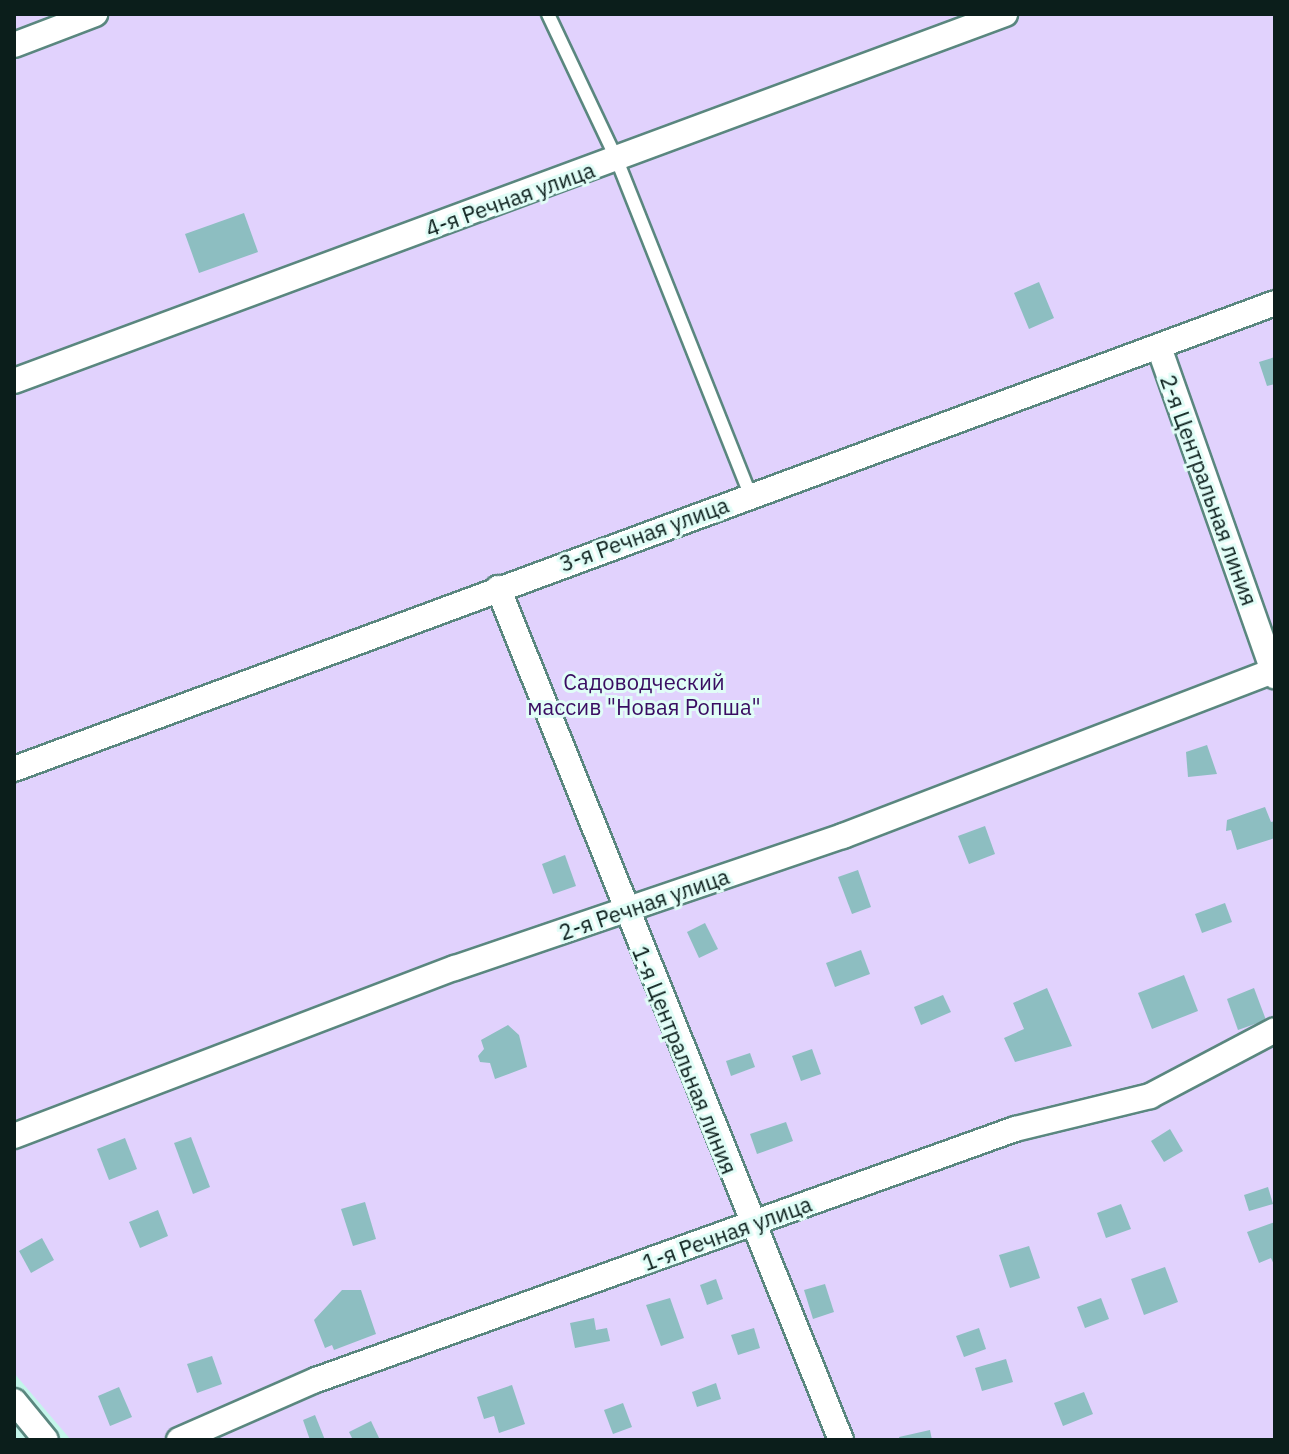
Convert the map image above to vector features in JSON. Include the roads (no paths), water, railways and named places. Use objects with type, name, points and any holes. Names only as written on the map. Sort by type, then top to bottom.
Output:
[{"type":"street","points":[[14,45],[95,14]]},
{"type":"street","name":"4-я Речная улица","points":[[14,381],[1005,14]]},
{"type":"street","name":"3-я Речная улица","points":[[14,769],[750,495],[1160,350],[1275,303]]},
{"type":"street","name":"2-я Центральная линия","points":[[1160,350],[1274,673]]},
{"type":"street","name":"1-я Центральная линия","points":[[498,588],[751,1225],[841,1440]]},
{"type":"street","name":"2-я Речная улица","points":[[14,1136],[455,968],[843,836],[1274,673]]},
{"type":"street","name":"1-я Речная улица","points":[[179,1440],[316,1380],[1015,1129],[1150,1096],[1275,1030]]},
{"type":"street","points":[[14,1401],[46,1440]]},
{"type":"lane","points":[[548,14],[617,160],[750,495]]},
{"type":"park label","name":"Садоводческий массив \"Новая Ропша\"","points":[[644,694]]}]
